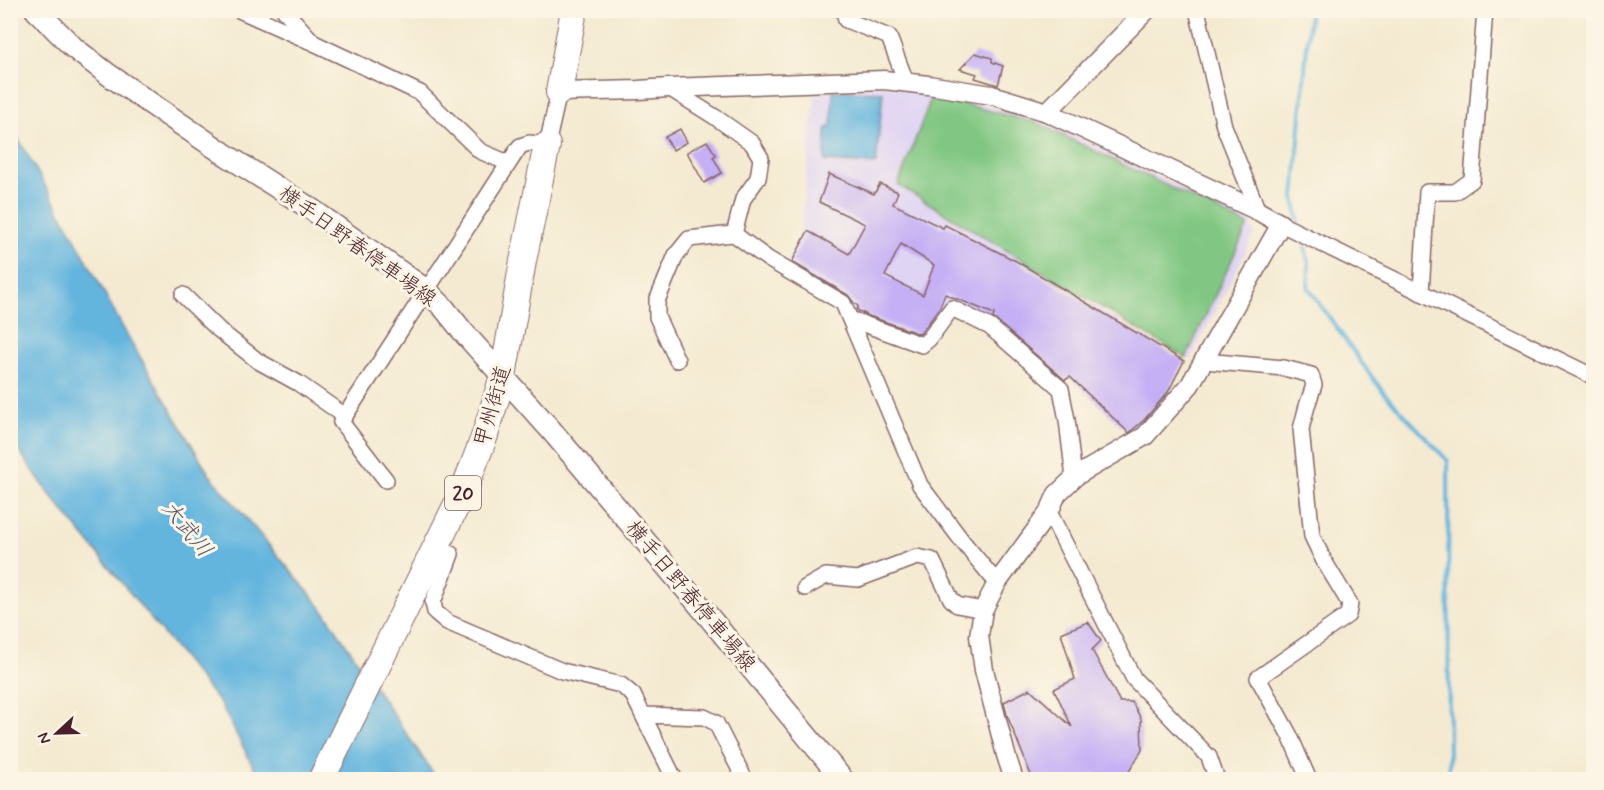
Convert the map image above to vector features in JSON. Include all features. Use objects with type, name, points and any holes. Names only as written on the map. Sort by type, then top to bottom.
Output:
[{"type":"highway","points":[[559,92],[571,12]]},
{"type":"highway","name":"甲州街道","points":[[321,780],[464,490],[485,435],[503,376],[523,261],[547,145]]},
{"type":"main road","name":"横手日野春停車場線","points":[[36,10],[74,48],[109,75],[223,153],[312,209],[426,290],[551,430],[843,780]]},
{"type":"street","points":[[239,10],[420,93],[480,151],[508,163]]},
{"type":"street","points":[[284,10],[314,43]]},
{"type":"street","points":[[844,10],[846,20],[889,37],[906,82]]},
{"type":"street","points":[[1047,112],[1147,10]]},
{"type":"street","points":[[1197,10],[1224,126],[1258,212]]},
{"type":"street","points":[[1421,293],[1427,192],[1455,192],[1472,180],[1485,10]]},
{"type":"street","points":[[386,480],[341,422],[520,146],[529,142],[547,145],[559,92],[884,80],[992,95],[1047,112],[1258,212],[1593,377]]},
{"type":"street","points":[[669,88],[752,143],[761,158],[758,178],[743,199],[734,234],[768,259],[843,303],[920,485],[997,583]]},
{"type":"street","points":[[1014,780],[984,670],[979,636],[983,610],[997,583],[1049,512],[1057,494],[1074,478],[1145,436],[1190,386],[1281,224]]},
{"type":"street","points":[[677,360],[657,317],[657,301],[672,264],[689,239],[732,234]]},
{"type":"street","points":[[183,295],[219,330],[258,361],[298,383],[345,416]]},
{"type":"street","points":[[850,319],[922,345],[952,308],[990,327],[1060,389],[1067,420],[1074,478]]},
{"type":"street","points":[[1204,361],[1284,368],[1311,375],[1314,386],[1302,429],[1312,536],[1323,561],[1350,604],[1348,615],[1258,678],[1290,736],[1309,780]]},
{"type":"street","points":[[1049,512],[1134,679],[1209,757],[1217,780]]},
{"type":"street","points":[[437,545],[451,554],[433,602],[435,612],[447,622],[562,671],[621,685],[633,695],[675,780]]},
{"type":"street","points":[[804,588],[826,576],[858,579],[917,556],[932,560],[951,599],[957,605],[983,610]]},
{"type":"street","points":[[643,715],[704,717],[716,723],[745,780]]},
{"type":"shaded area","points":[[883,86],[930,92],[1041,119],[1250,220],[1255,233],[1190,360],[1019,261],[989,320],[954,301],[926,339],[853,317],[792,266],[788,260],[800,237],[815,95],[819,90]]},
{"type":"green space","points":[[932,96],[1037,123],[1248,225],[1186,358],[898,185]]},
{"type":"water","points":[[833,91],[883,92],[876,164],[825,161],[826,130],[832,124]]},
{"type":"water","name":"大武川","points":[[10,124],[127,335],[209,474],[321,607],[437,779],[260,779],[221,705],[48,492],[11,439]]},
{"type":"building","points":[[975,53],[992,58],[992,62],[1003,66],[998,85],[975,78],[977,74],[960,69]]},
{"type":"building","points":[[680,129],[687,142],[673,150],[665,137]]},
{"type":"building","points":[[707,141],[716,155],[713,157],[722,173],[704,183],[687,152]]},
{"type":"building","points":[[829,174],[874,194],[880,184],[898,192],[893,204],[943,228],[945,225],[1016,261],[1184,361],[1168,392],[1144,420],[1129,433],[1070,377],[1065,380],[993,318],[994,314],[945,294],[939,309],[920,334],[857,310],[858,306],[848,295],[792,262],[808,231],[849,254],[865,224],[819,202]],"holes":[[[901,244],[934,265],[923,295],[885,276]]]},
{"type":"building","points":[[1088,622],[1101,641],[1092,650],[1120,702],[1132,702],[1141,719],[1142,750],[1128,773],[1119,780],[1100,780],[1096,773],[1077,780],[1033,780],[1004,702],[1030,689],[1072,727],[1054,689],[1075,679],[1061,633]]},
{"type":"waterway","points":[[1299,222],[1294,198],[1310,10]]},
{"type":"waterway","points":[[1305,247],[1309,265],[1308,287],[1385,394],[1448,461],[1449,780]]}]
